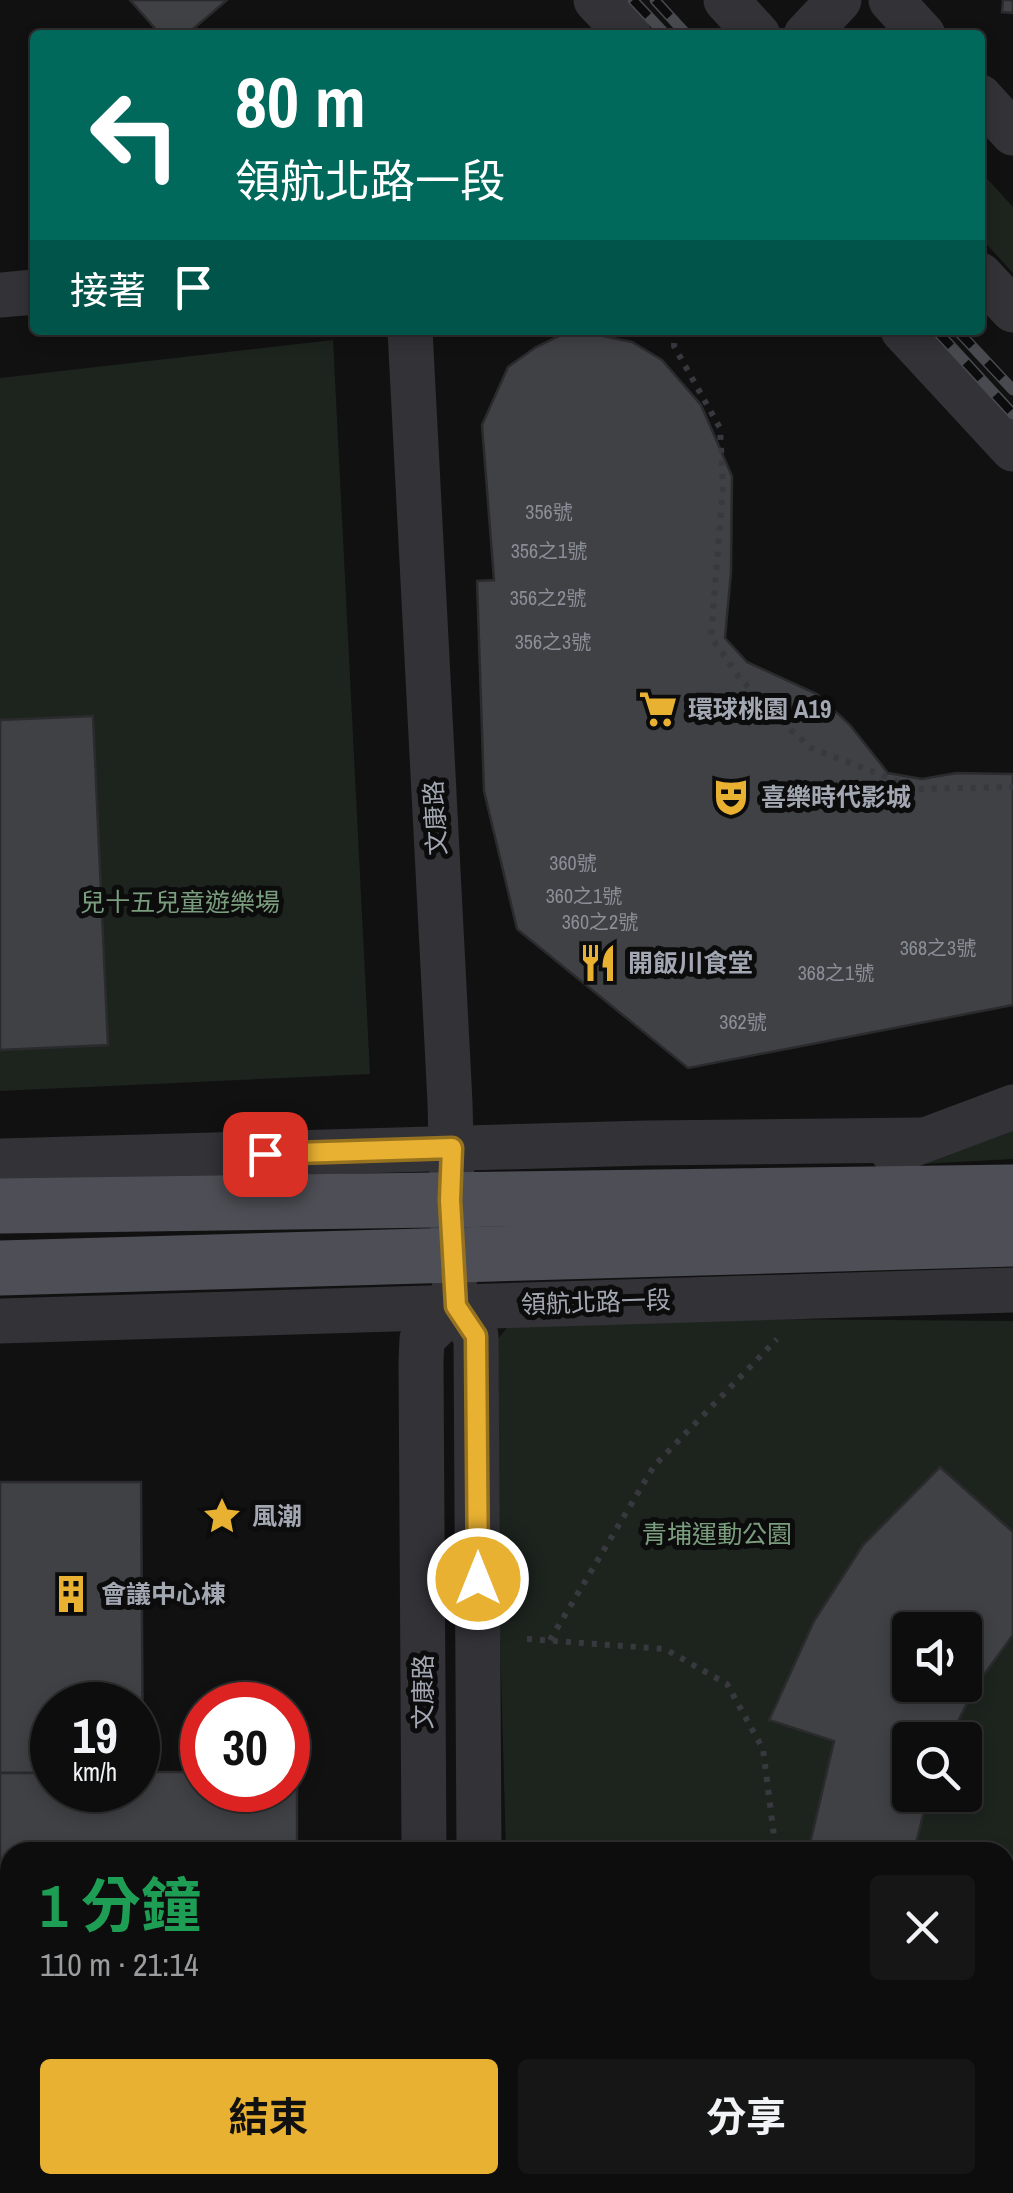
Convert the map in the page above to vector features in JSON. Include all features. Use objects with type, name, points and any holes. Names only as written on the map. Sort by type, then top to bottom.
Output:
[{"type":"main road","points":[[0,1206],[451,1174],[838,1195],[1013,1192]]},
{"type":"main road","name":"領航北路一段","points":[[0,1268],[454,1282],[1013,1238]]},
{"type":"street","points":[[596,0],[624,30]]},
{"type":"street","points":[[726,0],[753,30]]},
{"type":"street","points":[[811,30],[839,0]]},
{"type":"street","points":[[891,0],[919,30]]},
{"type":"street","points":[[985,102],[1013,133]]},
{"type":"street","points":[[985,280],[1013,310]]},
{"type":"street","points":[[0,295],[30,292]]},
{"type":"street","name":"文康路","points":[[410,335],[454,1282],[476,1336],[479,1842]]},
{"type":"street","points":[[908,335],[1013,449]]},
{"type":"street","points":[[647,1143],[838,1195],[887,1154],[1013,1107]]},
{"type":"street","points":[[0,1161],[451,1174],[647,1143],[922,1140]]},
{"type":"street","name":"文康路","points":[[424,1842],[422,1339],[454,1282]]},
{"type":"street","name":"領航北路一段","points":[[0,1321],[454,1282],[1013,1290]]},
{"type":"path","points":[[675,335],[674,346],[720,428],[723,486],[711,636],[739,677],[811,748],[918,789],[1013,788]]},
{"type":"path","points":[[550,1640],[654,1466],[777,1339]]},
{"type":"path","points":[[528,1638],[665,1649],[727,1684],[763,1748],[775,1842]]},
{"type":"green space","points":[[985,176],[1013,207],[1013,273],[985,242]]},
{"type":"green space","name":"兒十五兒童遊樂場","points":[[333,340],[370,1074],[0,1091],[0,378]]},
{"type":"green space","points":[[1013,1123],[1013,1159],[902,1165]]},
{"type":"green space","name":"青埔運動公園","points":[[516,1317],[1013,1321],[1013,1842],[506,1842],[492,1346]]},
{"type":"building","points":[[130,0],[227,0],[192,30],[157,30]]},
{"type":"building","points":[[1003,0],[1013,0],[1013,13],[1002,12]]},
{"type":"building","name":"環球桃園 A19","points":[[561,335],[598,335],[632,342],[662,360],[701,405],[732,476],[731,572],[725,638],[747,662],[817,694],[850,725],[888,773],[922,779],[956,773],[1013,774],[1013,1005],[688,1068],[517,929],[484,791],[477,581],[494,580],[482,425],[508,367]]},
{"type":"building","points":[[93,716],[108,1045],[0,1050],[0,720]]},
{"type":"building","points":[[940,1467],[1013,1532],[1013,1635],[982,1677],[982,1612],[892,1612],[892,1702],[968,1702],[958,1722],[892,1722],[892,1812],[924,1812],[916,1842],[810,1842],[834,1741],[769,1720],[814,1621],[863,1545]]},
{"type":"building","name":"會議中心棟","points":[[0,1482],[141,1482],[142,1682],[30,1682],[30,1773],[0,1773]]},
{"type":"building","points":[[160,1772],[180,1772],[180,1812],[297,1812],[297,1842],[0,1842],[0,1773],[30,1773],[30,1812],[160,1812]]},
{"type":"railway","points":[[633,0],[661,30]]},
{"type":"railway","points":[[655,0],[682,30]]},
{"type":"railway","points":[[941,335],[1013,414]]},
{"type":"railway","points":[[962,335],[1013,390]]},
{"type":"place","name":"環球桃園 A19","points":[[658,709]]},
{"type":"place","name":"喜樂時代影城","points":[[731,797]]},
{"type":"place","name":"開飯川食堂","points":[[598,963]]},
{"type":"place","name":"風潮","points":[[222,1516]]},
{"type":"place","name":"會議中心棟","points":[[71,1594]]},
{"type":"route","points":[[265,1154],[452,1148],[450,1200],[456,1306],[476,1336],[478,1579]]}]
